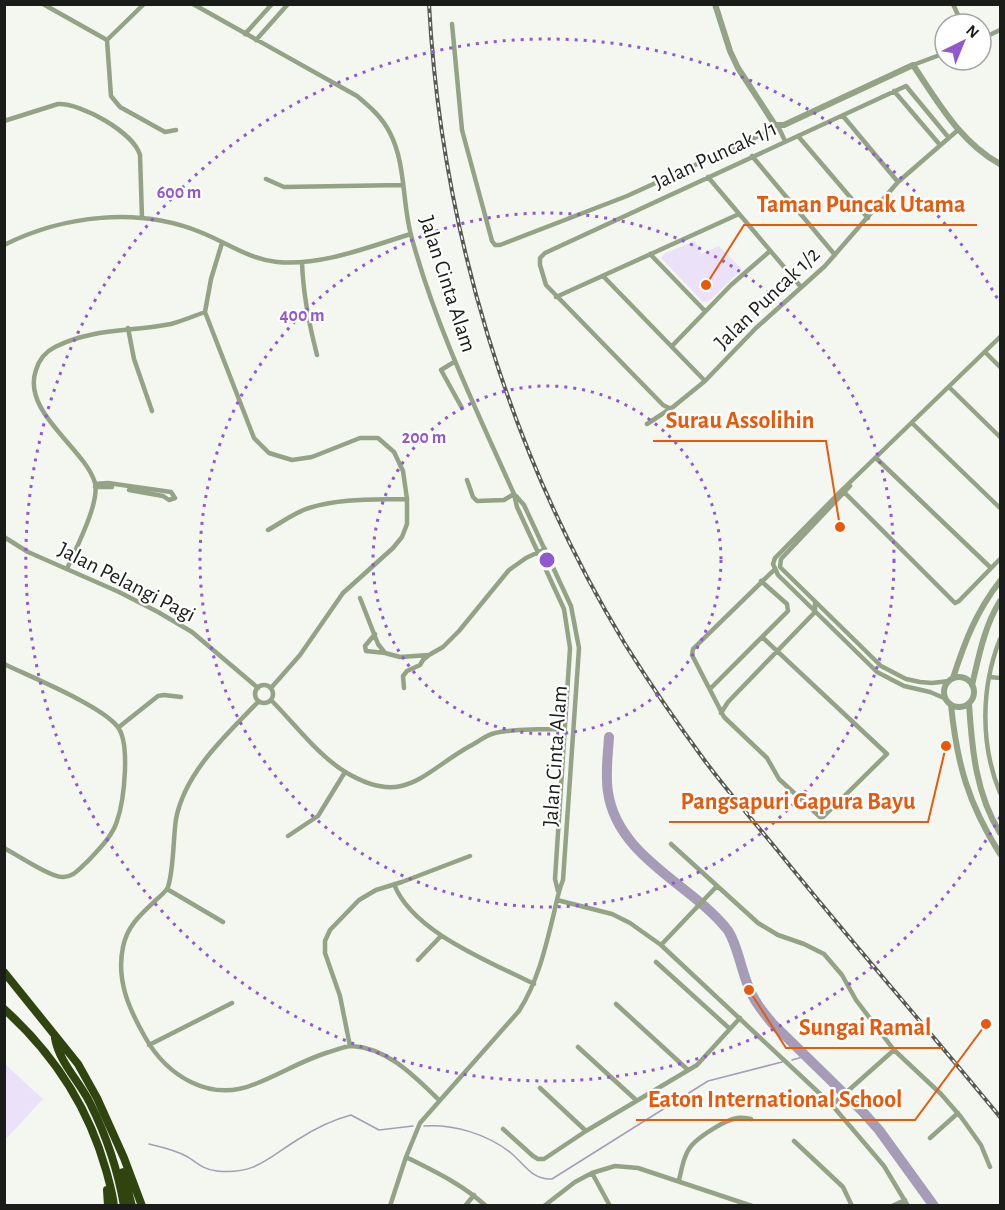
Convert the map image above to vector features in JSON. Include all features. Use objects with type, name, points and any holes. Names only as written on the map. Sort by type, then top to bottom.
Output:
[{"type":"highway","points":[[4,972],[78,1064],[97,1098],[124,1158],[142,1206]]},
{"type":"highway","points":[[4,1009],[44,1048],[83,1107],[105,1169],[114,1206]]},
{"type":"highway","points":[[55,1038],[57,1051],[89,1102],[105,1136],[124,1206]]},
{"type":"highway","points":[[112,1134],[132,1206]]},
{"type":"highway","points":[[105,1169],[108,1206]]},
{"type":"street","points":[[43,4],[107,40]]},
{"type":"street","points":[[144,4],[107,40],[111,96],[120,107],[165,132],[176,130]]},
{"type":"street","name":"Jalan Cinta Alam","points":[[193,4],[357,96],[376,111],[390,132],[398,155],[411,234],[454,362],[561,601],[566,618],[570,655],[555,879],[558,891]]},
{"type":"street","points":[[245,34],[272,4]]},
{"type":"street","points":[[256,40],[288,4]]},
{"type":"street","points":[[715,4],[738,68],[784,141]]},
{"type":"street","points":[[452,24],[462,130],[495,245],[627,196],[776,126],[933,58]]},
{"type":"street","points":[[913,65],[958,130],[988,157],[1000,164]]},
{"type":"street","name":"Jalan Puncak 1/1","points":[[556,297],[546,285],[540,265],[540,258],[545,253],[906,86],[949,138]]},
{"type":"street","points":[[894,91],[940,145]]},
{"type":"street","points":[[5,121],[57,104],[66,104],[106,122],[137,147],[140,155],[142,218]]},
{"type":"street","points":[[843,116],[898,182]]},
{"type":"street","name":"Jalan Puncak 1/2","points":[[647,424],[705,381],[756,328],[835,255],[898,182],[958,130]]},
{"type":"street","points":[[798,136],[868,218]]},
{"type":"street","points":[[752,156],[835,255]]},
{"type":"street","points":[[708,177],[801,287]]},
{"type":"street","points":[[266,179],[284,187],[403,185]]},
{"type":"street","points":[[669,408],[663,405],[556,297],[739,214]]},
{"type":"street","points":[[4,245],[29,233],[59,224],[90,219],[142,218],[201,232],[248,256],[274,261],[302,262],[411,234]]},
{"type":"street","points":[[222,243],[211,279],[205,312],[254,438],[269,453],[292,460],[312,457],[360,438],[378,438],[394,452],[403,471],[407,499],[407,524],[402,537],[343,593],[300,655],[271,688]]},
{"type":"street","points":[[672,346],[731,285],[770,251]]},
{"type":"street","points":[[650,254],[705,311]]},
{"type":"street","points":[[302,262],[307,319],[317,355]]},
{"type":"street","points":[[603,276],[705,381]]},
{"type":"street","points":[[67,569],[92,509],[95,485],[83,464],[44,412],[36,394],[34,376],[39,360],[52,348],[71,339],[97,332],[170,324],[205,312]]},
{"type":"street","points":[[128,328],[134,359],[152,411]]},
{"type":"street","points":[[972,685],[965,678],[932,683],[920,682],[891,673],[783,571],[780,563],[781,559],[853,481],[1000,337]]},
{"type":"street","points":[[985,352],[1000,367]]},
{"type":"street","points":[[454,362],[441,370],[462,408]]},
{"type":"street","points":[[949,387],[1000,437]]},
{"type":"street","points":[[912,423],[1000,508]]},
{"type":"street","points":[[876,458],[991,568]]},
{"type":"street","points":[[467,480],[473,497],[477,501],[504,500],[514,494]]},
{"type":"street","points":[[108,483],[171,492],[175,498],[169,500],[163,496],[95,485],[108,483]]},
{"type":"street","points":[[844,491],[953,601],[959,602],[1000,559]]},
{"type":"street","points":[[844,491],[775,558],[774,570],[877,672],[904,686],[945,698],[951,705],[960,708],[969,704]]},
{"type":"street","name":"Jalan Cinta Alam","points":[[390,1206],[420,1123],[519,1011],[534,984],[558,891],[563,880],[579,648],[571,606],[524,505],[514,494]]},
{"type":"street","points":[[268,530],[308,508],[357,500],[407,499]]},
{"type":"street","name":"Jalan Pelangi Pagi","points":[[4,537],[28,552],[138,602],[192,632],[258,688]]},
{"type":"street","points":[[404,688],[403,676],[407,671],[420,665],[429,655],[443,647],[509,570],[545,549]]},
{"type":"street","points":[[762,637],[887,754],[826,816],[820,817],[779,779],[767,758],[727,721],[691,652],[774,570]]},
{"type":"street","points":[[710,689],[789,608],[761,581]]},
{"type":"street","points":[[945,698],[944,688],[951,679],[977,614],[1000,581]]},
{"type":"street","points":[[360,598],[378,644],[385,653]]},
{"type":"street","points":[[1000,601],[981,642],[972,685],[974,695],[969,704],[974,766],[982,794],[1000,833]]},
{"type":"street","points":[[721,713],[728,702],[815,612],[815,602]]},
{"type":"street","points":[[815,612],[827,614]]},
{"type":"street","points":[[375,634],[365,646],[366,651],[400,657],[429,655]]},
{"type":"street","points":[[1000,639],[993,657],[985,711],[986,740],[1000,793]]},
{"type":"street","points":[[993,657],[1000,658]]},
{"type":"street","points":[[4,664],[102,712],[119,727],[124,744],[122,797],[117,821],[109,837],[77,872],[62,878],[4,848]]},
{"type":"street","points":[[989,677],[1000,678]]},
{"type":"street","points":[[266,685],[271,688],[273,696],[271,700],[264,704],[258,702],[255,696],[258,688],[266,685]]},
{"type":"street","points":[[119,727],[158,696],[181,698]]},
{"type":"street","points":[[271,700],[316,747],[345,772],[374,787],[395,788],[418,780],[456,754],[494,733],[564,729]]},
{"type":"street","points":[[258,702],[199,768],[182,798],[167,889],[136,919],[126,933],[122,948],[123,987],[128,1005],[149,1045],[162,1062],[180,1078],[197,1085],[217,1090],[253,1085],[312,1058],[350,1046],[365,1048],[386,1056],[412,1075],[439,1100]]},
{"type":"street","points":[[951,705],[954,742],[960,770],[985,830],[1000,854]]},
{"type":"street","points":[[288,836],[318,816],[345,772]]},
{"type":"street","points":[[671,844],[758,923],[778,935],[824,954],[842,975],[856,1000],[894,1050],[958,1113],[981,1145],[990,1167]]},
{"type":"street","points":[[350,1046],[340,996],[326,953],[326,941],[330,930],[359,900],[376,890],[470,856]]},
{"type":"street","points":[[394,884],[401,899],[441,936],[534,984]]},
{"type":"street","points":[[661,945],[716,887]]},
{"type":"street","points":[[167,889],[223,922]]},
{"type":"street","points":[[557,900],[612,914],[661,945],[832,1105],[879,1159],[906,1203],[892,1206]]},
{"type":"street","points":[[418,960],[441,936]]},
{"type":"street","points":[[656,962],[730,1029]]},
{"type":"street","points":[[149,1045],[232,1003]]},
{"type":"street","points":[[616,1004],[688,1070]]},
{"type":"street","points":[[503,1129],[538,1159],[544,1159],[636,1100],[697,1065],[740,1018]]},
{"type":"street","points":[[578,1047],[636,1100]]},
{"type":"street","points":[[832,1105],[894,1050]]},
{"type":"street","points":[[540,1088],[586,1131]]},
{"type":"street","points":[[930,1138],[958,1113]]},
{"type":"street","points":[[679,1180],[686,1155],[692,1145],[702,1136],[730,1120],[739,1117],[751,1119]]},
{"type":"street","points":[[794,1141],[843,1187],[852,1206]]},
{"type":"street","points":[[406,1157],[446,1176],[486,1206]]},
{"type":"street","points":[[544,1206],[574,1182],[592,1173],[615,1166],[638,1168],[752,1206]]},
{"type":"street","points":[[592,1173],[610,1206]]},
{"type":"street","points":[[465,1206],[474,1195]]},
{"type":"shaded area","points":[[695,241],[701,254],[719,246],[742,269],[709,301],[703,302],[661,258],[665,253]]},
{"type":"shaded area","points":[[5,1064],[43,1099],[4,1140]]},
{"type":"waterway","points":[[609,737],[608,792],[614,814],[625,834],[656,867],[711,912],[726,928],[733,940],[746,982],[762,1011],[879,1130],[934,1206]]},
{"type":"waterway","points":[[792,1060],[806,1056]]},
{"type":"waterway","points":[[424,1126],[458,1129],[491,1140],[511,1153],[529,1171],[539,1177],[552,1179],[708,1081],[782,1062]]},
{"type":"waterway","points":[[149,1144],[179,1152],[209,1169],[230,1172],[260,1164],[303,1136],[337,1119],[351,1115],[379,1130],[413,1126]]},
{"type":"railway","points":[[429,4],[436,88],[448,171],[466,254],[488,336],[515,416],[547,495],[584,571],[634,659],[705,761],[1000,1117]]},
{"type":"place","name":"Taman Puncak Utama","points":[[706,285]]},
{"type":"place","name":"Surau Assolihin","points":[[840,527]]},
{"type":"place","name":"Pangsapuri Gapura Bayu","points":[[946,746]]},
{"type":"place","name":"Sungai Ramal","points":[[749,990]]},
{"type":"place","name":"Eaton International School","points":[[986,1024]]}]
